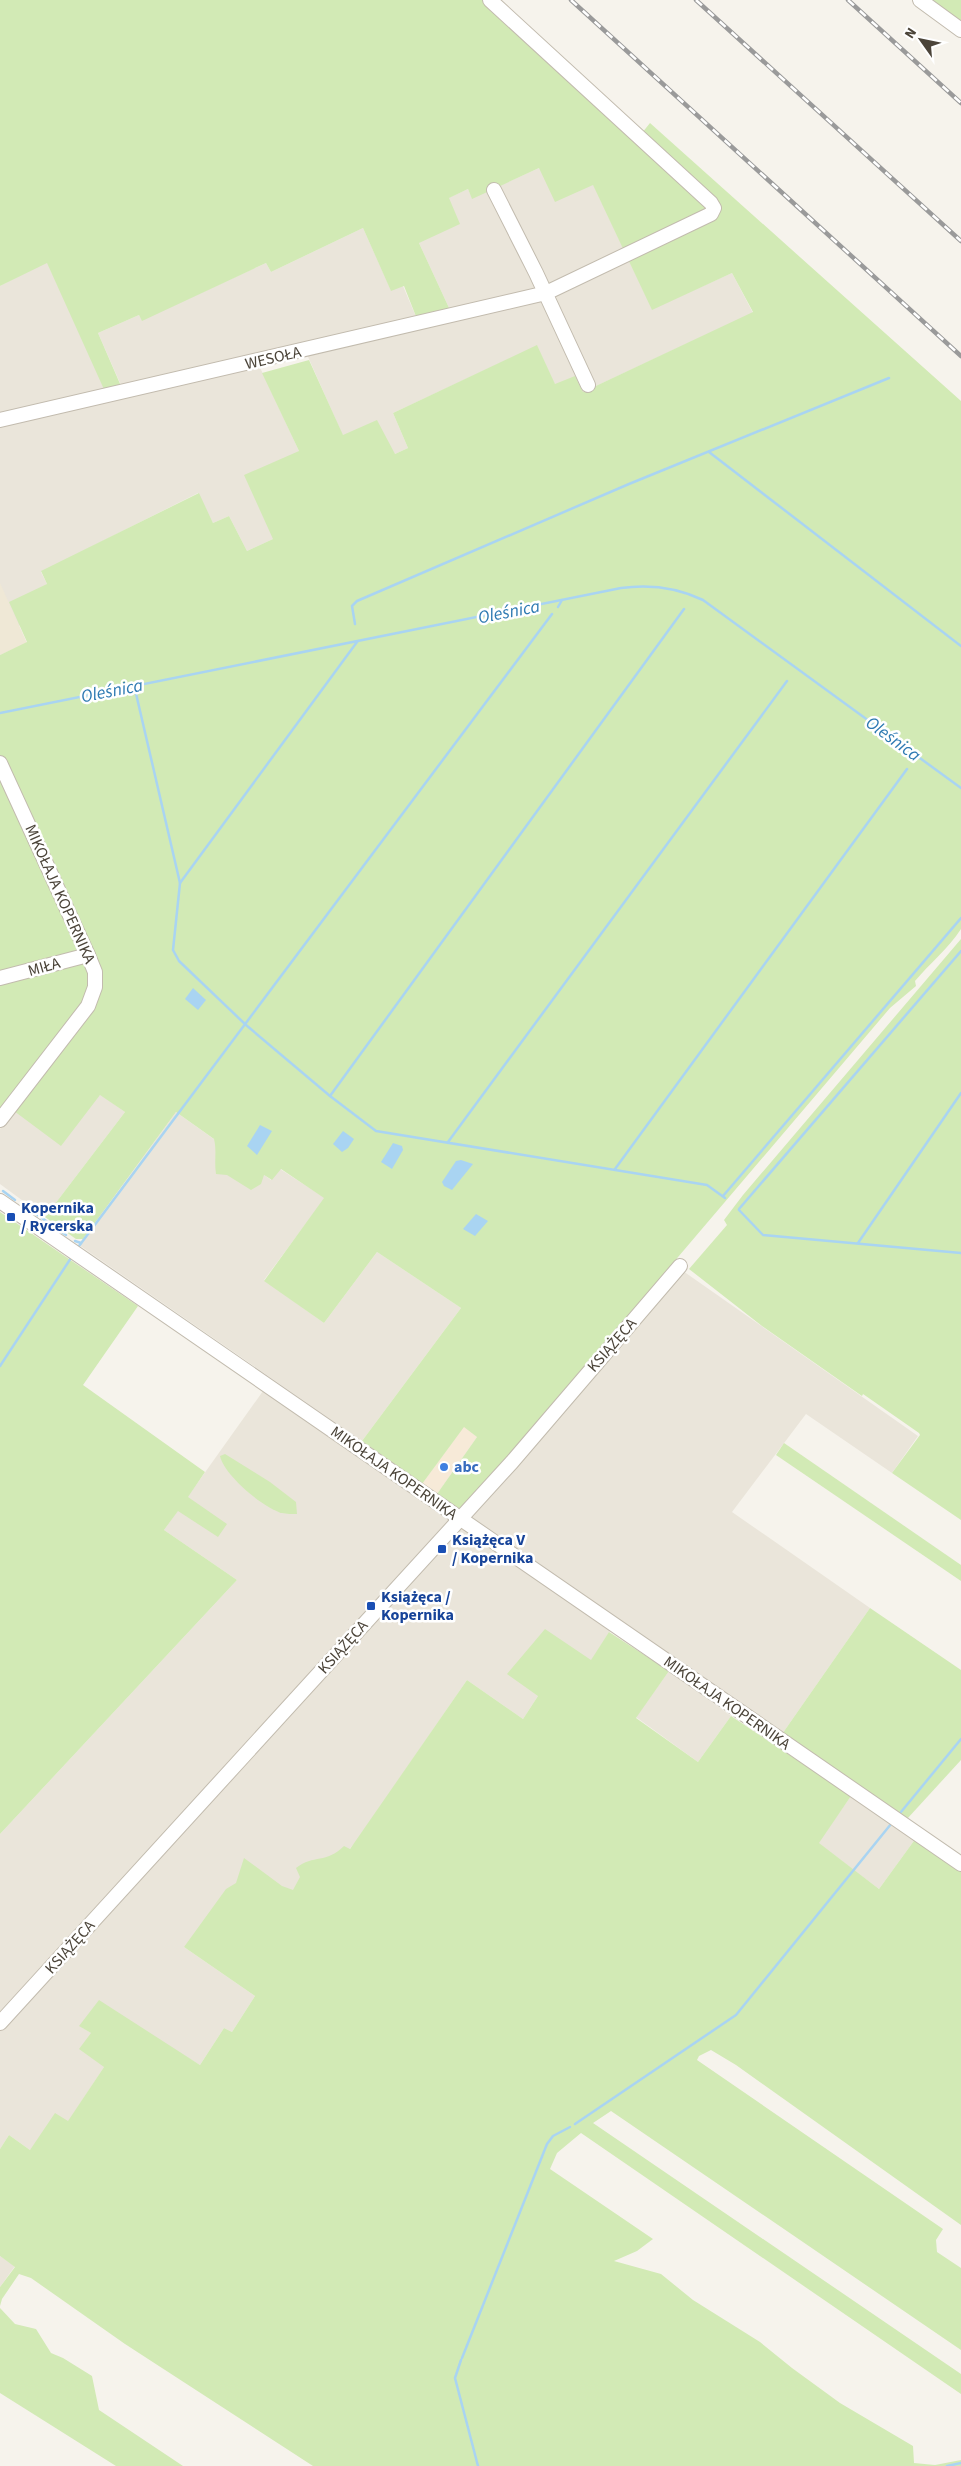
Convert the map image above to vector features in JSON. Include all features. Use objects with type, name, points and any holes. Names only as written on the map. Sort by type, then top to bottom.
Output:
[{"type":"street","name":"WESOŁA","points":[[0,420],[546,293],[708,216],[714,208],[712,202],[490,0]]},
{"type":"street","points":[[920,0],[961,30]]},
{"type":"street","points":[[494,190],[546,293],[588,386]]},
{"type":"street","name":"MIKOŁAJA KOPERNIKA","points":[[0,763],[88,955],[94,972],[95,986],[88,1006],[0,1120]]},
{"type":"street","name":"MIŁA","points":[[0,978],[88,955]]},
{"type":"street","name":"MIKOŁAJA KOPERNIKA","points":[[0,1201],[961,1864]]},
{"type":"street","name":"KSIĄŻĘCA","points":[[0,2024],[512,1462],[680,1266]]},
{"type":"shaded area","points":[[539,168],[593,184],[652,309],[732,273],[753,313],[583,392],[555,385],[537,346],[393,413],[408,448],[395,454],[343,436],[305,350],[257,361],[299,451],[273,539],[247,551],[229,516],[213,523],[198,493],[41,572],[47,584],[0,655],[0,286],[47,262],[108,396],[124,392],[98,333],[139,315],[142,320],[266,263],[271,272],[363,228],[391,290],[403,286],[417,319],[450,310],[419,243],[448,198],[468,189],[472,198]]},
{"type":"shaded area","points":[[0,583],[27,643],[0,655]]},
{"type":"shaded area","points":[[101,1095],[125,1112],[45,1217],[0,1184],[0,1129],[14,1111]]},
{"type":"shaded area","points":[[176,1112],[271,1180],[280,1169],[325,1198],[264,1280],[324,1323],[377,1252],[461,1308],[362,1441],[79,1245]]},
{"type":"shaded area","points":[[683,1271],[918,1436],[892,1473],[806,1414],[732,1512],[870,1608],[780,1737],[615,1623],[591,1661],[538,1696],[523,1719],[467,1680],[355,1843],[302,1900],[184,1947],[255,1996],[232,2032],[224,2028],[200,2065],[170,2047],[80,2026],[91,2033],[104,2067],[68,2122],[30,2150],[9,2135],[0,2149],[0,1834],[237,1580],[164,1530],[263,1391],[462,1528]]},
{"type":"shaded area","points":[[464,1426],[477,1437],[437,1494],[422,1484]]},
{"type":"shaded area","points":[[669,1671],[731,1716],[698,1762],[636,1717]]},
{"type":"shaded area","points":[[851,1796],[916,1838],[879,1889],[818,1843]]},
{"type":"shaded area","points":[[0,2256],[15,2266],[0,2287]]},
{"type":"green space","points":[[0,0],[488,0],[638,138],[650,123],[961,401],[961,929],[915,981],[916,986],[890,1008],[467,1505],[460,1509],[437,1494],[477,1437],[464,1427],[422,1484],[362,1441],[461,1308],[377,1252],[324,1323],[264,1281],[324,1198],[281,1169],[272,1180],[264,1175],[261,1184],[251,1190],[227,1175],[216,1174],[214,1139],[176,1112],[83,1239],[76,1239],[45,1217],[125,1112],[100,1095],[61,1146],[14,1111],[0,1112],[0,655],[27,642],[9,602],[47,584],[41,571],[199,493],[213,523],[229,516],[247,551],[273,539],[244,475],[299,451],[262,373],[309,360],[343,435],[377,420],[395,454],[408,448],[393,413],[537,345],[555,384],[575,376],[583,392],[753,312],[732,273],[652,310],[593,185],[555,202],[539,168],[472,199],[468,189],[449,198],[460,224],[419,243],[450,310],[417,319],[404,286],[391,291],[363,228],[271,272],[266,263],[142,321],[139,315],[98,333],[124,393],[107,396],[47,263],[0,286]]},
{"type":"green space","points":[[927,0],[961,0],[961,25]]},
{"type":"green space","points":[[961,939],[961,1520],[892,1473],[920,1435],[919,1433],[863,1394],[862,1396],[762,1326],[689,1269],[727,1225],[724,1220],[743,1195]]},
{"type":"green space","points":[[0,1212],[138,1306],[83,1385],[205,1472],[188,1497],[227,1524],[218,1537],[178,1511],[164,1530],[237,1580],[0,1834]]},
{"type":"green space","points":[[784,1443],[961,1565],[961,1581],[776,1455]]},
{"type":"green space","points":[[225,1454],[270,1482],[296,1502],[297,1514],[274,1510],[245,1490],[223,1464],[220,1456]]},
{"type":"green space","points":[[870,1608],[961,1670],[961,1760],[907,1819],[780,1737]]},
{"type":"green space","points":[[545,1629],[591,1660],[609,1632],[669,1671],[636,1718],[698,1762],[731,1716],[851,1796],[819,1843],[879,1889],[916,1838],[961,1870],[961,2225],[736,2065],[711,2050],[699,2056],[697,2060],[943,2229],[936,2240],[937,2252],[961,2268],[961,2350],[611,2111],[593,2123],[961,2374],[961,2394],[581,2133],[557,2153],[550,2169],[653,2239],[637,2251],[614,2261],[661,2274],[693,2300],[760,2342],[840,2403],[913,2446],[914,2463],[935,2465],[961,2460],[961,2466],[313,2466],[125,2344],[31,2278],[19,2274],[2,2299],[0,2306],[0,2287],[15,2267],[0,2256],[0,2149],[9,2135],[30,2150],[55,2113],[68,2121],[104,2067],[79,2049],[91,2033],[79,2026],[99,2000],[200,2065],[224,2028],[232,2032],[255,1996],[184,1947],[226,1889],[236,1883],[244,1858],[282,1886],[293,1890],[300,1877],[296,1868],[309,1861],[338,1852],[344,1846],[350,1849],[467,1680],[523,1719],[538,1696],[507,1674]]},
{"type":"green space","points":[[0,2308],[15,2324],[36,2329],[51,2353],[63,2358],[92,2376],[99,2410],[183,2466],[116,2466],[0,2393]]},
{"type":"water","points":[[193,988],[206,1000],[198,1010],[185,999]]},
{"type":"water","points":[[260,1125],[272,1131],[257,1155],[247,1146]]},
{"type":"water","points":[[343,1131],[354,1139],[348,1148],[342,1152],[333,1144]]},
{"type":"water","points":[[393,1143],[402,1146],[403,1150],[392,1169],[381,1162]]},
{"type":"water","points":[[461,1160],[473,1164],[452,1190],[444,1186],[442,1182],[456,1161]]},
{"type":"water","points":[[476,1214],[488,1221],[475,1236],[463,1229]]},
{"type":"waterway","points":[[355,624],[352,606],[357,601],[629,484],[889,378]]},
{"type":"waterway","points":[[709,452],[961,646]]},
{"type":"waterway","name":"Oleśnica","points":[[0,713],[621,588],[642,586],[673,589],[703,600],[961,788]]},
{"type":"waterway","name":"Oleśnica","points":[[558,607],[562,600]]},
{"type":"waterway","points":[[330,1096],[684,609]]},
{"type":"waterway","points":[[79,1246],[552,614]]},
{"type":"waterway","points":[[180,883],[357,642]]},
{"type":"waterway","points":[[448,1142],[787,681]]},
{"type":"waterway","points":[[134,685],[180,883],[173,950],[179,961],[246,1025],[330,1096],[376,1131],[707,1185],[725,1198]]},
{"type":"waterway","points":[[615,1169],[907,769]]},
{"type":"waterway","points":[[723,1196],[961,918]]},
{"type":"waterway","points":[[739,1209],[961,951]]},
{"type":"waterway","points":[[858,1243],[961,1093]]},
{"type":"waterway","points":[[3,1191],[15,1200]]},
{"type":"waterway","points":[[29,1209],[66,1235]]},
{"type":"waterway","points":[[739,1210],[763,1235],[961,1253]]},
{"type":"waterway","points":[[75,1241],[81,1243]]},
{"type":"waterway","points":[[0,1366],[71,1258],[69,1257]]},
{"type":"waterway","points":[[901,1812],[961,1739]]},
{"type":"waterway","points":[[575,2124],[736,2015],[891,1824]]},
{"type":"waterway","points":[[462,2358],[547,2144],[553,2136],[570,2127]]},
{"type":"waterway","points":[[461,2360],[455,2378],[478,2466]]},
{"type":"waterway","points":[[947,2466],[961,2463]]},
{"type":"railway","points":[[571,0],[961,356]]},
{"type":"railway","points":[[696,0],[961,241]]},
{"type":"railway","points":[[848,0],[961,103]]},
{"type":"place","name":"Kopernika / Rycerska","points":[[11,1217]]},
{"type":"place","name":"abc","points":[[444,1467]]},
{"type":"place","name":"Książęca V / Kopernika","points":[[442,1549]]},
{"type":"place","name":"Książęca / Kopernika","points":[[371,1606]]}]
